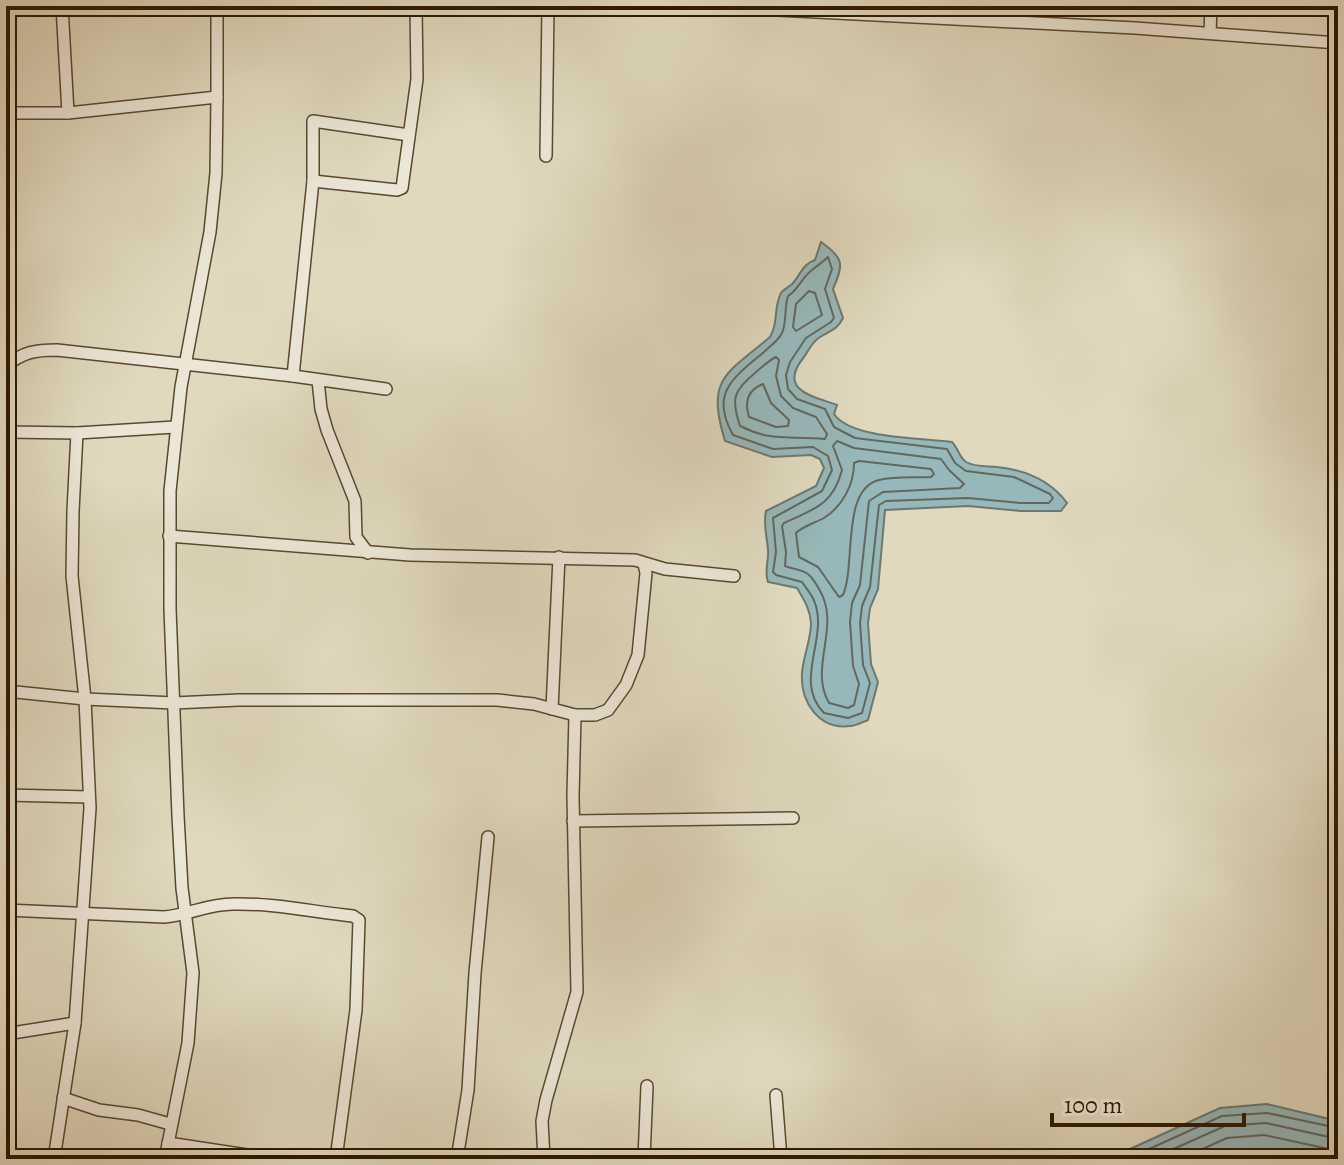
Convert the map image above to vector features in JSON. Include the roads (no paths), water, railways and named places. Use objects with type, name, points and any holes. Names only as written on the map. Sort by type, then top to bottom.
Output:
[{"type":"street","points":[[62,6],[68,113]]},
{"type":"street","points":[[165,1159],[188,1043],[192,1003],[192,958],[179,831],[169,536],[175,427],[210,232],[216,173],[217,6]]},
{"type":"street","points":[[313,181],[402,188],[417,79],[416,6]]},
{"type":"street","points":[[546,156],[548,8],[581,6]]},
{"type":"street","points":[[697,6],[1210,33],[1338,43]]},
{"type":"street","points":[[1210,33],[1211,6]]},
{"type":"street","points":[[6,113],[68,113],[217,97]]},
{"type":"street","points":[[293,376],[313,181],[313,121],[409,135]]},
{"type":"street","points":[[6,366],[32,350],[57,350],[386,389]]},
{"type":"street","points":[[318,380],[327,430],[355,501],[356,537],[368,553]]},
{"type":"street","points":[[6,432],[77,433],[175,427]]},
{"type":"street","points":[[54,1159],[75,1023],[89,797],[85,699],[72,576],[77,433]]},
{"type":"street","points":[[169,536],[368,553],[635,560],[665,569],[734,576]]},
{"type":"street","points":[[552,709],[559,557]]},
{"type":"street","points":[[6,691],[174,703],[253,699],[497,700],[534,704],[575,715],[595,715],[608,710],[634,670],[642,633],[644,564]]},
{"type":"street","points":[[544,1159],[542,1121],[546,1100],[577,992],[573,821],[575,715]]},
{"type":"street","points":[[6,795],[89,797]]},
{"type":"street","points":[[573,821],[793,818]]},
{"type":"street","points":[[457,1159],[468,1090],[488,837]]},
{"type":"street","points":[[6,910],[84,911],[164,917],[235,903],[353,916],[359,920],[356,1010],[336,1159]]},
{"type":"street","points":[[6,1034],[75,1023]]},
{"type":"street","points":[[644,1159],[647,1086]]},
{"type":"street","points":[[776,1095],[781,1159]]},
{"type":"street","points":[[63,1098],[99,1110],[138,1115],[170,1124]]},
{"type":"street","points":[[168,1143],[274,1159]]},
{"type":"water","points":[[821,242],[840,262],[833,289],[843,318],[836,327],[815,341],[797,368],[794,377],[801,390],[837,405],[834,414],[855,428],[888,436],[952,442],[966,462],[1027,474],[1045,482],[1067,503],[1061,511],[968,506],[885,510],[878,589],[868,623],[871,664],[878,682],[868,720],[850,726],[839,726],[821,719],[808,704],[802,673],[811,629],[808,609],[797,588],[768,582],[766,574],[766,511],[816,486],[824,468],[820,459],[811,455],[772,457],[725,441],[718,404],[719,390],[731,370],[770,337],[780,295],[807,264],[815,260]]},
{"type":"water","points":[[1267,1104],[1338,1121],[1338,1159],[1108,1159],[1220,1108]]}]
